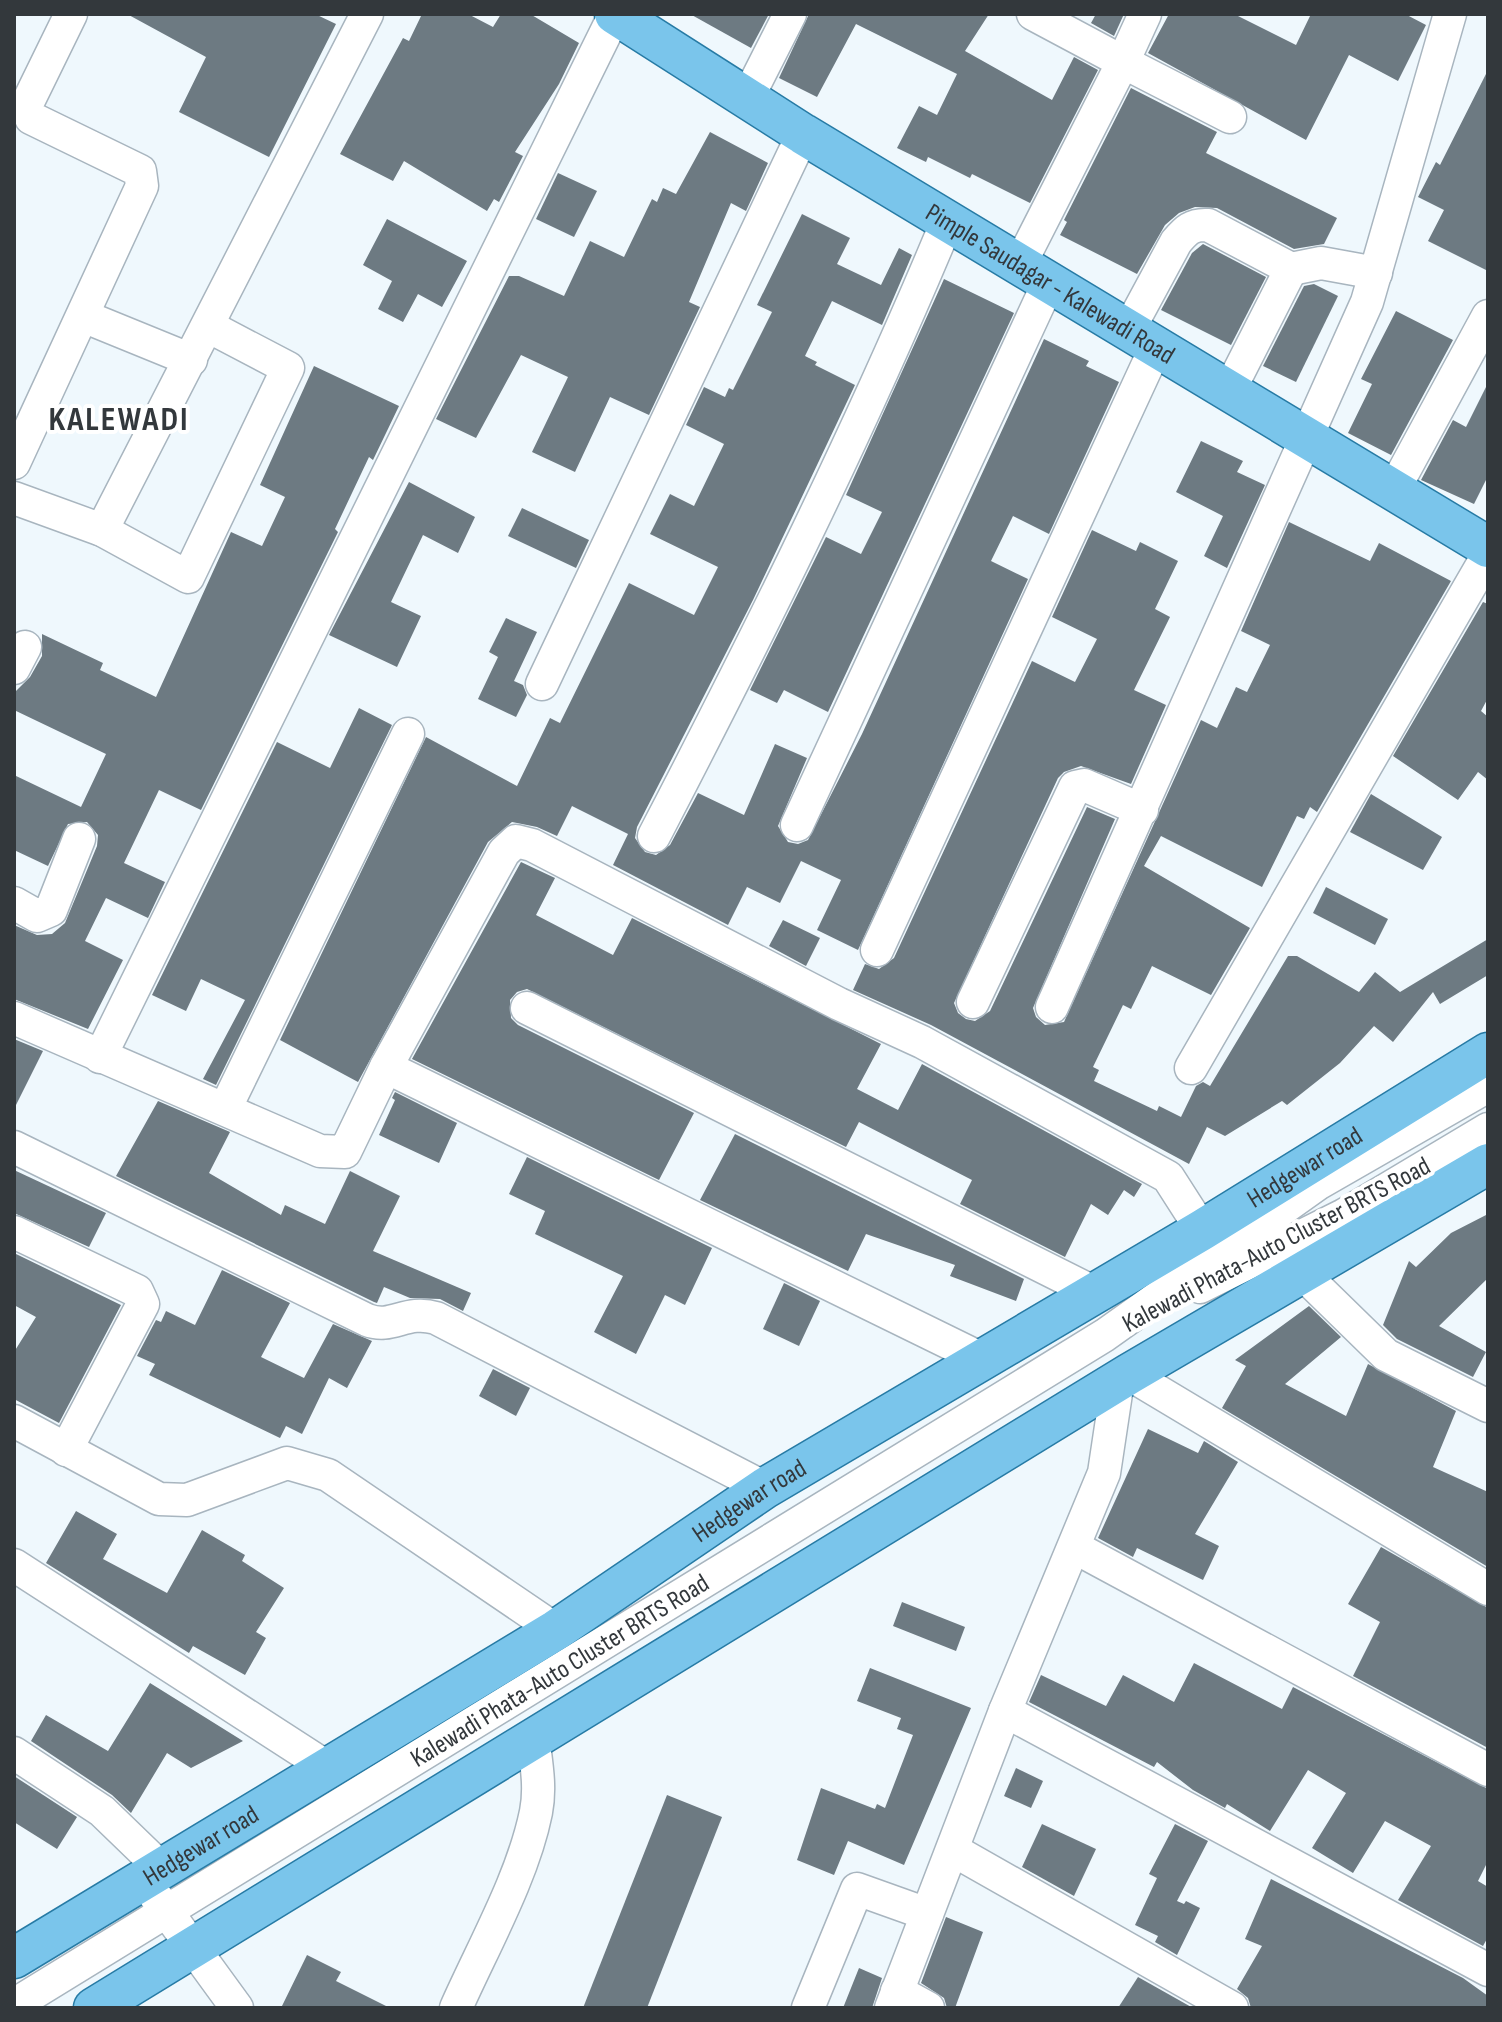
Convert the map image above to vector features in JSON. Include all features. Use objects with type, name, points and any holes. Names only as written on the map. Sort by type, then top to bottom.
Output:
[{"type":"main road","name":"Pimple Saudagar - Kalewadi Road","points":[[615,14],[947,222],[1488,547]]},
{"type":"main road","name":"Hedgewar road","points":[[14,1958],[158,1887],[328,1768],[556,1630],[765,1488],[980,1358],[1202,1230],[1488,1053]]},
{"type":"main road","points":[[94,2008],[1124,1377],[1300,1271],[1488,1164]]},
{"type":"street","points":[[14,463],[134,208],[142,180],[140,171],[31,118],[26,106],[71,14]]},
{"type":"street","points":[[102,530],[367,14]]},
{"type":"street","points":[[100,1057],[615,14]]},
{"type":"street","points":[[748,97],[790,14]]},
{"type":"street","points":[[1033,14],[1230,117]]},
{"type":"street","points":[[797,825],[1145,14]]},
{"type":"street","points":[[1052,1007],[1367,302],[1450,14]]},
{"type":"street","points":[[542,684],[803,134]]},
{"type":"street","points":[[654,836],[805,538],[898,342],[947,222]]},
{"type":"street","points":[[877,950],[1141,340],[1176,242],[1187,229],[1208,225],[1291,269],[1321,263],[1376,273]]},
{"type":"street","points":[[1228,393],[1291,269]]},
{"type":"street","points":[[83,316],[191,360]]},
{"type":"street","points":[[1393,491],[1488,316]]},
{"type":"street","points":[[14,498],[102,530],[188,577],[288,368],[210,322]]},
{"type":"street","points":[[1191,1068],[1488,555]]},
{"type":"street","points":[[225,1109],[408,734]]},
{"type":"street","points":[[973,1002],[1075,787],[1084,785],[1142,810]]},
{"type":"street","points":[[14,903],[37,916],[51,910],[79,839]]},
{"type":"street","points":[[14,1018],[320,1151],[345,1152],[386,1067],[504,852],[516,841],[532,845],[839,1004],[922,1042],[1168,1177],[1202,1230]]},
{"type":"street","points":[[527,1008],[1095,1293]]},
{"type":"street","points":[[386,1067],[980,1358]]},
{"type":"street","name":"Kalewadi Phata-Auto Cluster BRTS Road","points":[[1105,1335],[1319,1183],[1488,1086]]},
{"type":"street","name":"Kalewadi Phata-Auto Cluster BRTS Road","points":[[14,2005],[158,1887],[1105,1335],[1344,1215],[1488,1129]]},
{"type":"street","points":[[14,1147],[367,1320],[388,1323],[410,1314],[436,1318],[765,1488]]},
{"type":"street","points":[[14,1232],[137,1291],[143,1304],[66,1450]]},
{"type":"street","points":[[1300,1271],[1386,1355],[1488,1406]]},
{"type":"street","points":[[928,2008],[894,1999],[1005,1711],[1076,1548],[1104,1473],[1124,1377],[1488,1589]]},
{"type":"street","points":[[14,1421],[159,1499],[187,1500],[287,1463],[309,1467],[328,1475],[556,1630]]},
{"type":"street","points":[[1076,1548],[1488,1770]]},
{"type":"street","points":[[14,1565],[328,1768]]},
{"type":"street","points":[[1005,1711],[1488,1970]]},
{"type":"street","points":[[456,2008],[527,1847],[539,1780],[533,1737]]},
{"type":"street","points":[[14,1753],[102,1811],[158,1887],[192,1949],[237,2008]]},
{"type":"street","points":[[953,1850],[1232,2008]]},
{"type":"street","points":[[808,2008],[857,1889],[927,1914]]},
{"type":"building","points":[[127,14],[315,14],[336,24],[269,157],[179,112],[206,57]]},
{"type":"building","points":[[422,14],[468,14],[493,27],[501,14],[530,14],[579,43],[559,84],[515,152],[523,156],[499,202],[494,199],[487,211],[404,161],[393,181],[340,154],[403,38],[409,41]]},
{"type":"building","points":[[690,14],[769,14],[751,48]]},
{"type":"building","points":[[809,14],[989,14],[965,51],[1052,100],[1074,57],[1098,70],[1030,203],[972,174],[970,178],[928,157],[926,162],[897,148],[919,106],[937,115],[957,74],[856,24],[817,97],[779,78]]},
{"type":"building","points":[[1096,14],[1124,14],[1114,36],[1091,23]]},
{"type":"building","points":[[1169,14],[1234,14],[1296,45],[1311,14],[1405,14],[1426,25],[1398,81],[1349,55],[1306,140],[1148,53]]},
{"type":"building","points":[[1488,70],[1488,271],[1428,241],[1444,210],[1418,197],[1436,162],[1440,165]]},
{"type":"building","points":[[1131,88],[1217,132],[1206,153],[1337,218],[1324,244],[1294,249],[1217,208],[1195,207],[1179,213],[1165,225],[1137,274],[1060,235],[1067,222],[1064,220]]},
{"type":"building","points":[[710,132],[768,163],[746,211],[731,203],[689,302],[700,307],[649,415],[610,397],[575,472],[532,452],[568,377],[521,355],[476,438],[436,419],[509,276],[519,276],[564,296],[590,241],[624,257],[652,199],[657,202],[663,188],[676,194]]},
{"type":"building","points":[[558,173],[597,191],[574,237],[536,219]]},
{"type":"building","points":[[802,214],[850,238],[837,264],[881,285],[899,248],[912,255],[882,325],[832,301],[805,356],[817,362],[815,365],[855,385],[753,600],[637,827],[635,838],[645,852],[656,855],[670,845],[698,793],[744,815],[775,744],[807,758],[778,826],[788,842],[798,844],[808,840],[862,734],[1044,339],[1089,361],[1086,366],[1119,382],[1049,534],[1013,516],[991,561],[1028,579],[858,950],[817,930],[841,880],[801,861],[780,903],[747,887],[728,925],[613,865],[628,834],[572,806],[557,836],[537,827],[512,822],[488,842],[358,1082],[280,1040],[426,737],[517,786],[550,718],[560,723],[629,583],[694,615],[718,567],[650,534],[670,494],[694,506],[724,444],[686,425],[704,387],[725,397],[729,388],[733,390],[772,312],[757,305]]},
{"type":"building","points":[[387,219],[467,261],[442,307],[418,294],[403,322],[378,309],[392,281],[363,265]]},
{"type":"building","points":[[1203,244],[1266,277],[1231,345],[1161,310],[1192,253]]},
{"type":"building","points":[[944,279],[1014,313],[828,712],[784,690],[777,703],[750,690],[826,537],[861,554],[882,512],[846,495]]},
{"type":"building","points":[[1314,284],[1338,296],[1296,382],[1263,366],[1304,286]]},
{"type":"building","points":[[1396,311],[1453,340],[1391,455],[1348,433],[1372,384],[1361,379]]},
{"type":"building","points":[[314,366],[399,406],[373,460],[369,457],[335,529],[338,532],[201,810],[159,790],[124,863],[165,882],[148,918],[106,898],[85,941],[123,960],[88,1029],[14,999],[14,925],[37,935],[52,934],[65,923],[97,846],[98,835],[87,822],[68,824],[48,866],[14,850],[14,775],[81,807],[106,754],[14,710],[14,693],[30,677],[42,656],[42,634],[103,663],[100,670],[156,697],[231,532],[262,546],[285,497],[260,485]]},
{"type":"building","points":[[1488,383],[1488,476],[1474,504],[1421,480],[1453,420],[1466,427]]},
{"type":"building","points":[[1201,441],[1243,461],[1237,472],[1265,485],[1227,568],[1204,556],[1223,516],[1176,492]]},
{"type":"building","points":[[409,482],[475,517],[458,553],[423,535],[391,602],[421,616],[397,667],[329,635]]},
{"type":"building","points":[[522,508],[589,540],[576,568],[508,536]]},
{"type":"building","points":[[1289,522],[1370,561],[1379,543],[1451,581],[1317,812],[1310,807],[1304,819],[1297,816],[1262,887],[1161,836],[1144,866],[1250,928],[1211,995],[1152,966],[1131,1009],[1123,1005],[1093,1067],[1099,1070],[1094,1081],[1157,1111],[1159,1106],[1181,1117],[1196,1086],[1203,1082],[1210,1086],[1288,956],[1297,956],[1359,992],[1375,972],[1400,992],[1488,939],[1488,975],[1440,1004],[1433,992],[1393,1042],[1374,1026],[1340,1063],[1287,1105],[1282,1101],[1225,1136],[1207,1127],[1189,1164],[931,1025],[853,990],[865,964],[879,969],[894,958],[1032,661],[1075,682],[1097,639],[1052,617],[1092,530],[1136,551],[1140,542],[1178,561],[1155,609],[1170,617],[1134,690],[1166,705],[1131,784],[1081,766],[1064,772],[1058,778],[954,1003],[958,1013],[975,1021],[990,1011],[1087,807],[1115,819],[1033,1008],[1036,1017],[1045,1025],[1064,1022],[1201,720],[1217,728],[1236,687],[1247,692],[1270,645],[1241,631]]},
{"type":"building","points":[[1483,602],[1488,604],[1488,698],[1481,711],[1488,717],[1488,780],[1478,772],[1458,800],[1393,756]]},
{"type":"building","points":[[506,618],[537,632],[514,681],[523,685],[527,695],[516,717],[478,699],[498,657],[489,652]]},
{"type":"building","points":[[359,708],[392,725],[216,1085],[203,1079],[245,1000],[201,979],[186,1011],[152,995],[277,742],[330,768]]},
{"type":"building","points":[[1371,794],[1442,837],[1423,870],[1350,832]]},
{"type":"building","points":[[521,862],[555,878],[536,915],[613,955],[632,918],[881,1044],[857,1089],[898,1110],[922,1064],[1142,1184],[1134,1197],[1124,1190],[1108,1215],[1091,1204],[1065,1257],[960,1204],[972,1180],[859,1122],[846,1147],[527,989],[517,992],[510,1000],[511,1018],[518,1025],[694,1113],[659,1180],[412,1059]]},
{"type":"building","points":[[1326,887],[1388,919],[1375,945],[1313,913]]},
{"type":"building","points":[[783,920],[820,938],[806,966],[769,946]]},
{"type":"building","points":[[14,1039],[43,1051],[14,1109]]},
{"type":"building","points":[[395,1092],[457,1123],[439,1163],[379,1135],[395,1100],[392,1098]]},
{"type":"building","points":[[158,1101],[230,1132],[209,1173],[281,1215],[285,1205],[325,1224],[350,1171],[400,1196],[373,1251],[471,1293],[463,1311],[440,1299],[410,1298],[384,1287],[377,1303],[374,1302],[116,1176]]},
{"type":"building","points":[[735,1134],[1024,1279],[1016,1301],[950,1276],[955,1265],[866,1234],[848,1271],[700,1200]]},
{"type":"building","points":[[527,1157],[712,1248],[685,1305],[665,1295],[636,1354],[594,1332],[623,1276],[535,1234],[545,1211],[509,1194]]},
{"type":"building","points":[[14,1170],[106,1213],[89,1247],[14,1213]]},
{"type":"building","points":[[1488,1214],[1488,1278],[1439,1326],[1486,1352],[1473,1377],[1397,1339],[1383,1325],[1409,1261],[1416,1267],[1451,1233]]},
{"type":"building","points":[[14,1253],[121,1305],[59,1423],[14,1399],[14,1352],[36,1317],[14,1305]]},
{"type":"building","points":[[222,1270],[290,1303],[261,1357],[304,1378],[333,1324],[372,1341],[347,1388],[329,1378],[302,1434],[286,1426],[280,1438],[149,1375],[155,1364],[137,1356],[156,1320],[161,1322],[166,1311],[195,1325]]},
{"type":"building","points":[[784,1283],[820,1301],[799,1346],[763,1329]]},
{"type":"building","points":[[1309,1306],[1341,1337],[1285,1384],[1346,1416],[1368,1364],[1456,1411],[1433,1467],[1488,1492],[1488,1567],[1222,1408],[1246,1366],[1235,1360]]},
{"type":"building","points":[[493,1369],[530,1388],[516,1416],[479,1396]]},
{"type":"building","points":[[1148,1429],[1198,1453],[1204,1441],[1238,1462],[1195,1534],[1219,1546],[1203,1580],[1137,1548],[1133,1557],[1098,1538]]},
{"type":"building","points":[[76,1511],[117,1534],[103,1559],[167,1593],[202,1530],[245,1555],[242,1561],[284,1588],[256,1632],[266,1638],[245,1675],[193,1646],[189,1653],[46,1563]]},
{"type":"building","points":[[1381,1547],[1488,1608],[1488,1748],[1353,1676],[1380,1622],[1348,1604]]},
{"type":"building","points":[[902,1602],[965,1627],[956,1651],[893,1626]]},
{"type":"building","points":[[1194,1663],[1282,1709],[1293,1687],[1488,1789],[1488,1861],[1478,1881],[1488,1887],[1488,1937],[1483,1946],[1398,1900],[1431,1846],[1385,1821],[1353,1873],[1312,1848],[1346,1793],[1308,1770],[1270,1831],[1227,1804],[1225,1808],[1193,1790],[1157,1762],[1154,1767],[1029,1702],[1041,1675],[1106,1706],[1123,1675],[1174,1702]]},
{"type":"building","points":[[870,1668],[971,1708],[904,1865],[848,1841],[834,1875],[797,1860],[821,1788],[875,1809],[877,1804],[885,1808],[913,1735],[897,1729],[901,1718],[857,1701]]},
{"type":"building","points":[[150,1683],[243,1741],[191,1768],[167,1753],[131,1813],[112,1795],[31,1741],[46,1715],[108,1751]]},
{"type":"building","points":[[1016,1768],[1043,1781],[1031,1808],[1004,1796]]},
{"type":"building","points":[[14,1776],[77,1817],[57,1849],[14,1822]]},
{"type":"building","points":[[667,1795],[722,1817],[647,2008],[583,2008]]},
{"type":"building","points":[[1042,1824],[1096,1849],[1074,1896],[1022,1867]]},
{"type":"building","points":[[1175,1824],[1208,1841],[1177,1901],[1184,1904],[1186,1901],[1200,1908],[1177,1955],[1155,1942],[1158,1936],[1135,1925],[1157,1878],[1149,1874]]},
{"type":"building","points":[[1271,1879],[1463,1978],[1488,1996],[1488,2008],[1251,2008],[1248,1998],[1237,1989],[1262,1946],[1245,1939]]},
{"type":"building","points":[[946,1917],[983,1932],[955,2008],[947,2008],[944,1998],[921,1983]]},
{"type":"building","points":[[307,1955],[341,1972],[336,1981],[390,2008],[281,2008]]},
{"type":"building","points":[[859,1968],[882,1978],[872,2008],[843,2008]]},
{"type":"building","points":[[1138,1977],[1193,2008],[1118,2008]]},
{"type":"district","name":"KALEWADI","points":[[119,418]]}]
